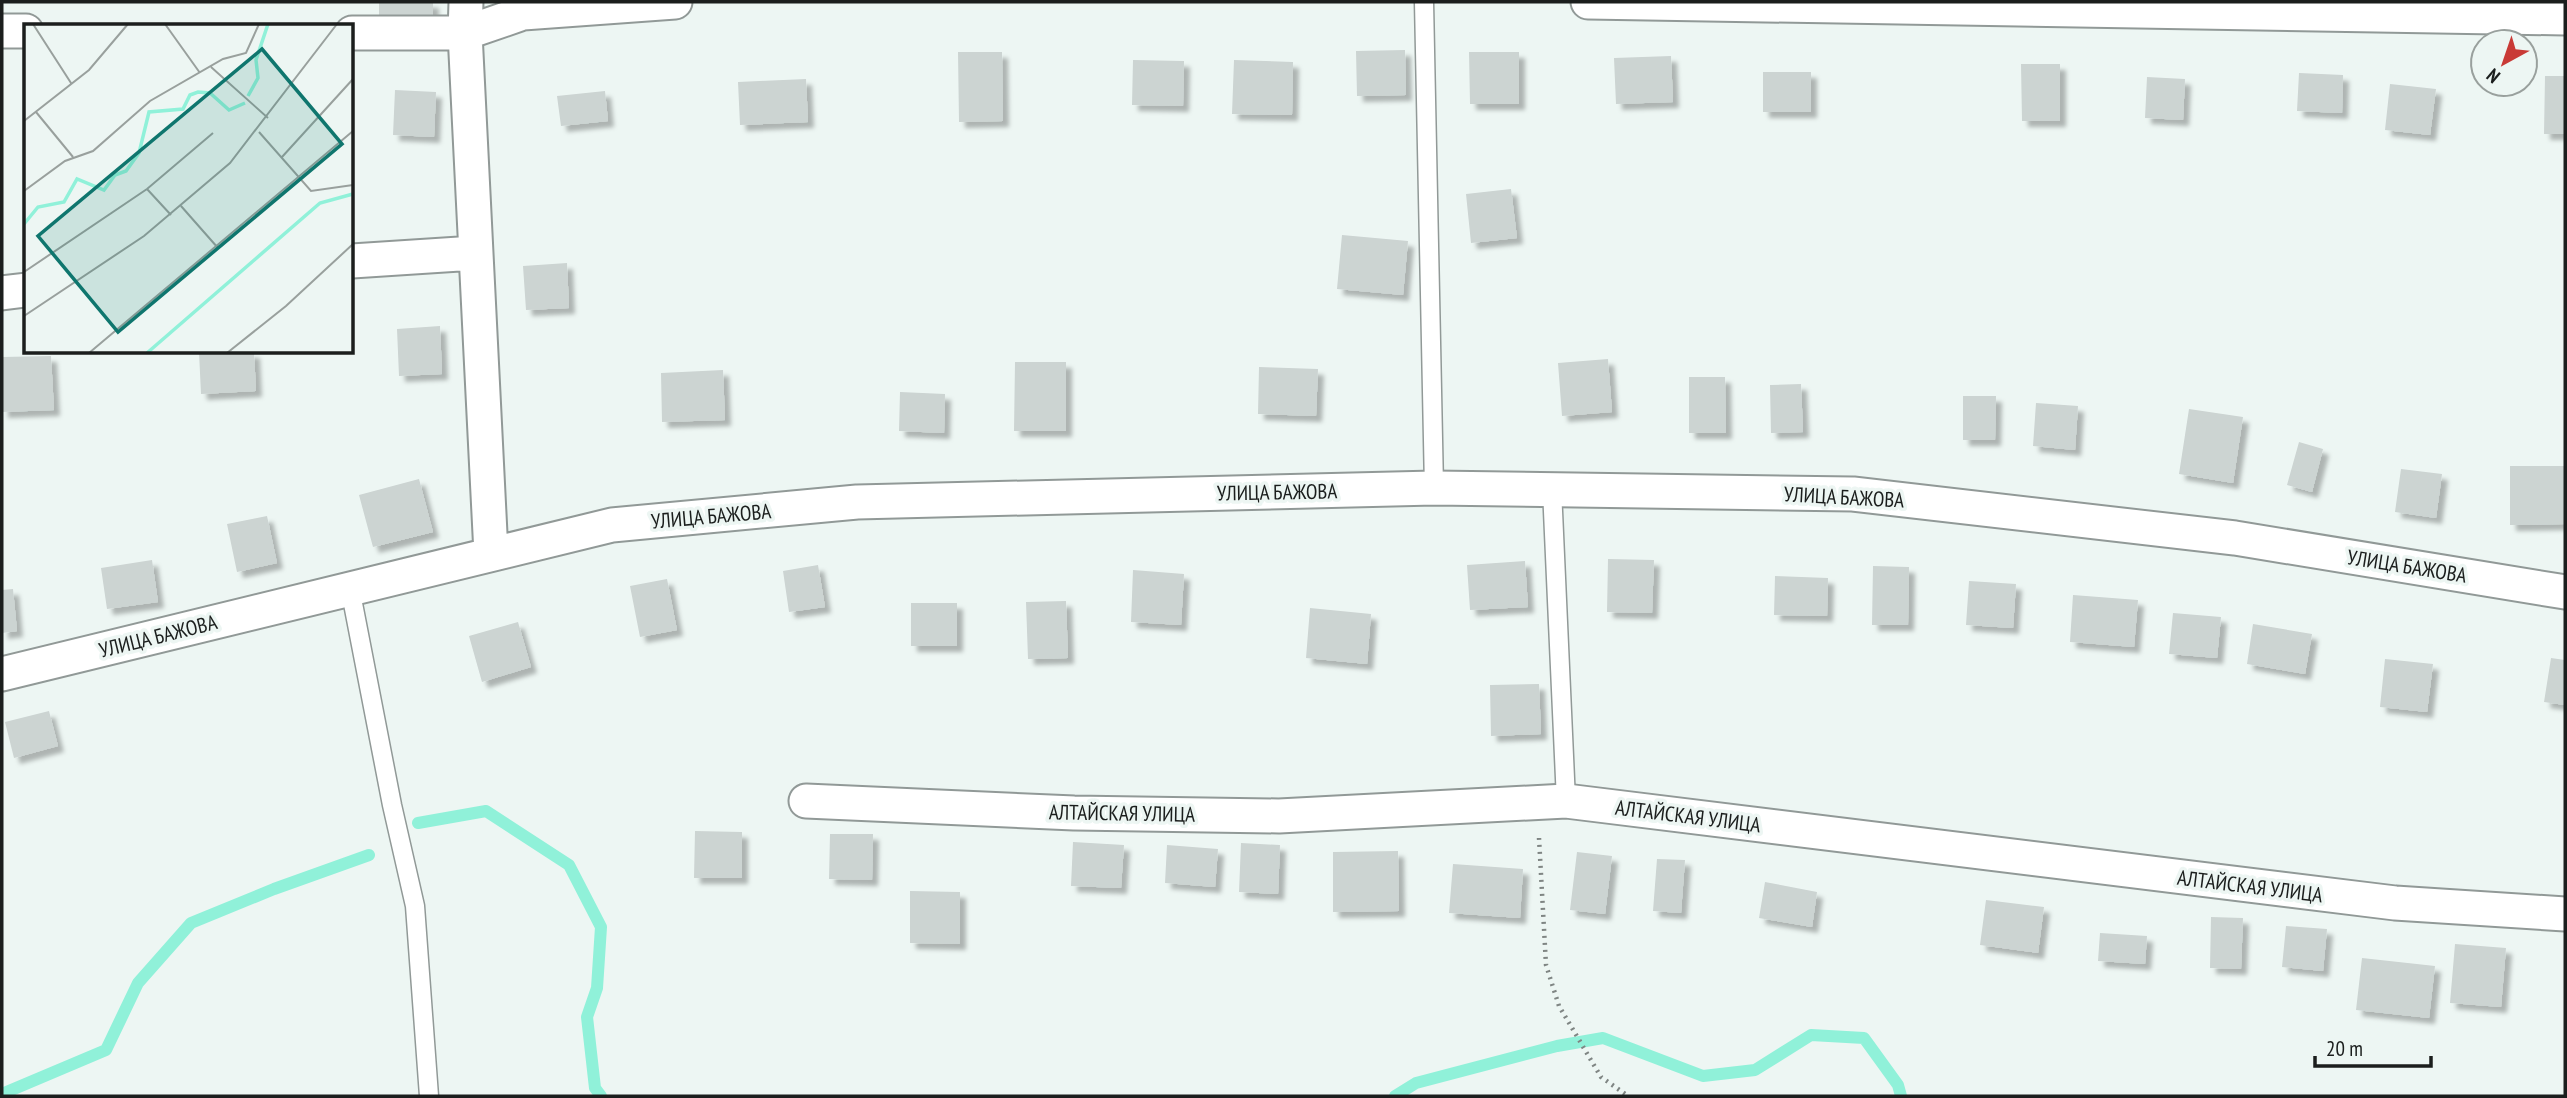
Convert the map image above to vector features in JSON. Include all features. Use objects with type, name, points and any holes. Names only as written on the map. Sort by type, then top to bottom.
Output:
[{"type":"street","points":[[354,33],[465,18],[675,2]]},
{"type":"street","points":[[1588,2],[2565,18]]},
{"type":"street","points":[[465,18],[491,554]]},
{"type":"street","points":[[2,31],[24,31]]},
{"type":"street","points":[[354,261],[475,253]]},
{"type":"street","points":[[2,293],[24,289]]},
{"type":"street","name":"УЛИЦА БАЖОВА","points":[[2,674],[612,525],[857,502],[1434,488],[1853,495],[2235,538],[2565,592]]},
{"type":"street","name":"АЛТАЙСКАЯ УЛИЦА","points":[[806,802],[1074,813],[1279,816],[1552,802],[2395,903],[2565,914]]},
{"type":"lane","points":[[1424,2],[1434,488]]},
{"type":"lane","points":[[1552,489],[1552,802]]},
{"type":"lane","points":[[350,589],[392,805],[415,906],[429,1096]]},
{"type":"path","points":[[1552,802],[1546,965],[1559,1006],[1601,1077],[1628,1096]]},
{"type":"building","points":[[379,2],[433,2],[433,18],[379,17]]},
{"type":"building","points":[[1405,50],[1406,95],[1357,96],[1356,51]]},
{"type":"building","points":[[958,52],[1002,52],[1003,121],[959,122]]},
{"type":"building","points":[[1469,52],[1519,52],[1519,104],[1470,104]]},
{"type":"building","points":[[1671,56],[1673,102],[1616,104],[1614,58]]},
{"type":"building","points":[[1133,60],[1184,61],[1183,106],[1132,105]]},
{"type":"building","points":[[1234,60],[1293,62],[1292,115],[1232,114]]},
{"type":"building","points":[[2021,64],[2060,64],[2060,121],[2022,121]]},
{"type":"building","points":[[1763,72],[1811,72],[1811,112],[1763,112]]},
{"type":"building","points":[[2299,73],[2343,75],[2342,113],[2297,111]]},
{"type":"building","points":[[2545,76],[2565,76],[2565,134],[2544,134]]},
{"type":"building","points":[[2147,77],[2185,79],[2183,120],[2145,118]]},
{"type":"building","points":[[806,79],[808,122],[740,125],[738,82]]},
{"type":"building","points":[[2390,84],[2436,89],[2430,135],[2385,130]]},
{"type":"building","points":[[395,90],[436,92],[434,137],[393,135]]},
{"type":"building","points":[[605,91],[608,121],[561,126],[557,96]]},
{"type":"building","points":[[1511,189],[1517,238],[1471,243],[1466,194]]},
{"type":"building","points":[[1342,235],[1408,241],[1403,295],[1337,289]]},
{"type":"building","points":[[567,263],[569,308],[526,310],[523,266]]},
{"type":"building","points":[[440,326],[442,374],[399,376],[397,329]]},
{"type":"building","points":[[199,354],[254,354],[256,391],[201,394]]},
{"type":"building","points":[[51,356],[54,410],[2,412],[2,357]]},
{"type":"building","points":[[1608,359],[1612,412],[1562,416],[1558,363]]},
{"type":"building","points":[[1015,362],[1066,362],[1066,431],[1014,431]]},
{"type":"building","points":[[1259,367],[1318,369],[1316,416],[1258,414]]},
{"type":"building","points":[[723,370],[725,420],[662,422],[661,373]]},
{"type":"building","points":[[1689,377],[1725,377],[1726,433],[1689,433]]},
{"type":"building","points":[[1801,384],[1803,432],[1771,433],[1770,385]]},
{"type":"building","points":[[900,392],[945,394],[944,433],[899,431]]},
{"type":"building","points":[[1963,396],[1996,396],[1995,440],[1963,440]]},
{"type":"building","points":[[2036,403],[2078,406],[2075,450],[2033,446]]},
{"type":"building","points":[[2189,409],[2243,417],[2233,483],[2179,474]]},
{"type":"building","points":[[2299,442],[2323,449],[2312,492],[2287,485]]},
{"type":"building","points":[[2510,466],[2565,466],[2565,524],[2510,525]]},
{"type":"building","points":[[2401,469],[2442,474],[2436,518],[2395,512]]},
{"type":"building","points":[[419,479],[433,532],[373,547],[359,495]]},
{"type":"building","points":[[267,516],[277,563],[237,572],[227,524]]},
{"type":"building","points":[[1608,559],[1654,560],[1652,613],[1607,612]]},
{"type":"building","points":[[152,560],[158,602],[107,609],[101,568]]},
{"type":"building","points":[[1525,561],[1528,607],[1470,610],[1467,565]]},
{"type":"building","points":[[818,565],[825,607],[789,612],[783,571]]},
{"type":"building","points":[[1873,566],[1909,567],[1908,625],[1872,625]]},
{"type":"building","points":[[1133,570],[1184,574],[1181,625],[1131,622]]},
{"type":"building","points":[[1775,576],[1828,578],[1827,616],[1774,615]]},
{"type":"building","points":[[667,579],[677,630],[640,637],[630,586]]},
{"type":"building","points":[[1969,581],[2016,584],[2013,628],[1966,625]]},
{"type":"building","points":[[13,589],[17,631],[2,633],[2,590]]},
{"type":"building","points":[[2073,595],[2138,600],[2134,647],[2070,642]]},
{"type":"building","points":[[1066,601],[1068,658],[1028,659],[1026,602]]},
{"type":"building","points":[[911,603],[957,603],[957,646],[911,646]]},
{"type":"building","points":[[1310,608],[1371,614],[1367,664],[1306,658]]},
{"type":"building","points":[[2173,613],[2221,617],[2217,658],[2169,654]]},
{"type":"building","points":[[518,622],[531,667],[482,682],[469,636]]},
{"type":"building","points":[[2253,624],[2312,634],[2305,674],[2247,664]]},
{"type":"building","points":[[2551,658],[2565,660],[2565,705],[2544,702]]},
{"type":"building","points":[[2385,659],[2433,664],[2427,712],[2380,707]]},
{"type":"building","points":[[1539,684],[1541,734],[1491,736],[1490,685]]},
{"type":"building","points":[[49,711],[58,746],[14,758],[5,722]]},
{"type":"building","points":[[695,831],[742,832],[742,878],[694,878]]},
{"type":"building","points":[[830,834],[873,834],[872,880],[829,879]]},
{"type":"building","points":[[1073,842],[1124,845],[1121,888],[1071,886]]},
{"type":"building","points":[[1241,843],[1280,845],[1278,894],[1239,892]]},
{"type":"building","points":[[1167,845],[1218,849],[1215,887],[1165,883]]},
{"type":"building","points":[[1398,851],[1399,911],[1333,912],[1333,852]]},
{"type":"building","points":[[1577,852],[1612,856],[1605,914],[1570,910]]},
{"type":"building","points":[[1657,859],[1685,860],[1681,913],[1653,911]]},
{"type":"building","points":[[1453,864],[1523,869],[1520,918],[1449,913]]},
{"type":"building","points":[[1765,882],[1817,892],[1812,927],[1759,918]]},
{"type":"building","points":[[910,891],[960,892],[960,944],[910,943]]},
{"type":"building","points":[[1986,900],[2044,907],[2038,953],[1980,945]]},
{"type":"building","points":[[2211,917],[2243,918],[2241,969],[2210,968]]},
{"type":"building","points":[[2286,926],[2327,929],[2323,971],[2282,967]]},
{"type":"building","points":[[2100,933],[2147,936],[2145,964],[2098,961]]},
{"type":"building","points":[[2455,944],[2506,948],[2501,1007],[2450,1003]]},
{"type":"building","points":[[2362,958],[2435,966],[2429,1018],[2356,1010]]},
{"type":"waterway","points":[[418,823],[486,811],[569,865],[601,927],[597,988],[587,1017],[595,1088],[601,1096]]},
{"type":"waterway","points":[[2,1094],[106,1050],[138,983],[191,923],[274,889],[369,855]]},
{"type":"waterway","points":[[1395,1096],[1416,1083],[1557,1046],[1603,1038],[1703,1076],[1755,1070],[1811,1035],[1864,1038],[1898,1085],[1901,1096]]}]
